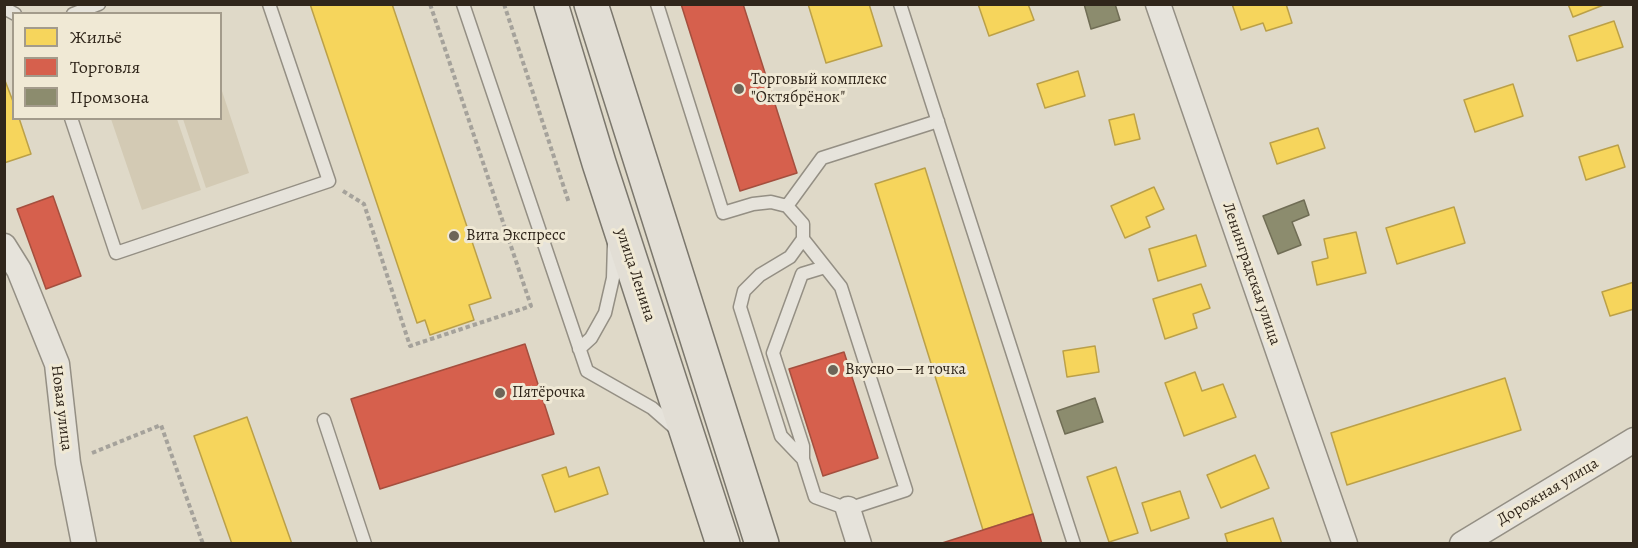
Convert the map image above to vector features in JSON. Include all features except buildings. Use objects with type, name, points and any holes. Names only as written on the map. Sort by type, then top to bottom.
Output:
[{"type":"main road","name":"улица Ленина","points":[[551,4],[615,213],[723,543]]},
{"type":"main road","points":[[591,4],[762,543]]},
{"type":"street","name":"Ленинградская улица","points":[[1158,4],[1345,543]]},
{"type":"street","name":"Новая улица","points":[[4,246],[19,270],[57,364],[68,463],[84,543]]},
{"type":"street","name":"Дорожная улица","points":[[1462,543],[1634,440]]},
{"type":"street","points":[[848,508],[860,543]]},
{"type":"lane","points":[[78,12],[99,4]]},
{"type":"lane","points":[[71,120],[116,253],[329,181],[269,4]]},
{"type":"lane","points":[[463,4],[587,371],[652,408],[672,425],[692,449]]},
{"type":"lane","points":[[657,4],[723,213],[753,204],[771,202],[787,206],[803,224],[803,239],[790,257],[760,275],[744,291],[740,307],[782,436],[803,459]]},
{"type":"lane","points":[[900,4],[1074,543]]},
{"type":"lane","points":[[787,206],[822,158],[938,121]]},
{"type":"lane","points":[[579,349],[591,338],[605,313],[613,278],[615,213]]},
{"type":"lane","points":[[803,239],[841,287],[906,490],[848,508],[815,497],[803,459],[803,446],[773,353],[802,274],[825,267]]},
{"type":"lane","points":[[324,420],[365,543]]},
{"type":"path","points":[[329,181],[364,204],[410,346],[531,306],[430,4]]},
{"type":"path","points":[[504,4],[569,203]]},
{"type":"path","points":[[68,463],[161,425],[203,543]]},
{"type":"shaded area","points":[[222,91],[249,173],[206,188],[183,120],[222,120]]},
{"type":"shaded area","points":[[111,120],[177,120],[201,190],[142,210]]},
{"type":"place","name":"Торговый комплекс \"Октябрёнок\"","points":[[739,89]]},
{"type":"place","name":"Вита Экспресс","points":[[454,236]]},
{"type":"place","name":"Вкусно — и точка","points":[[833,370]]},
{"type":"place","name":"Пятёрочка","points":[[500,393]]}]
